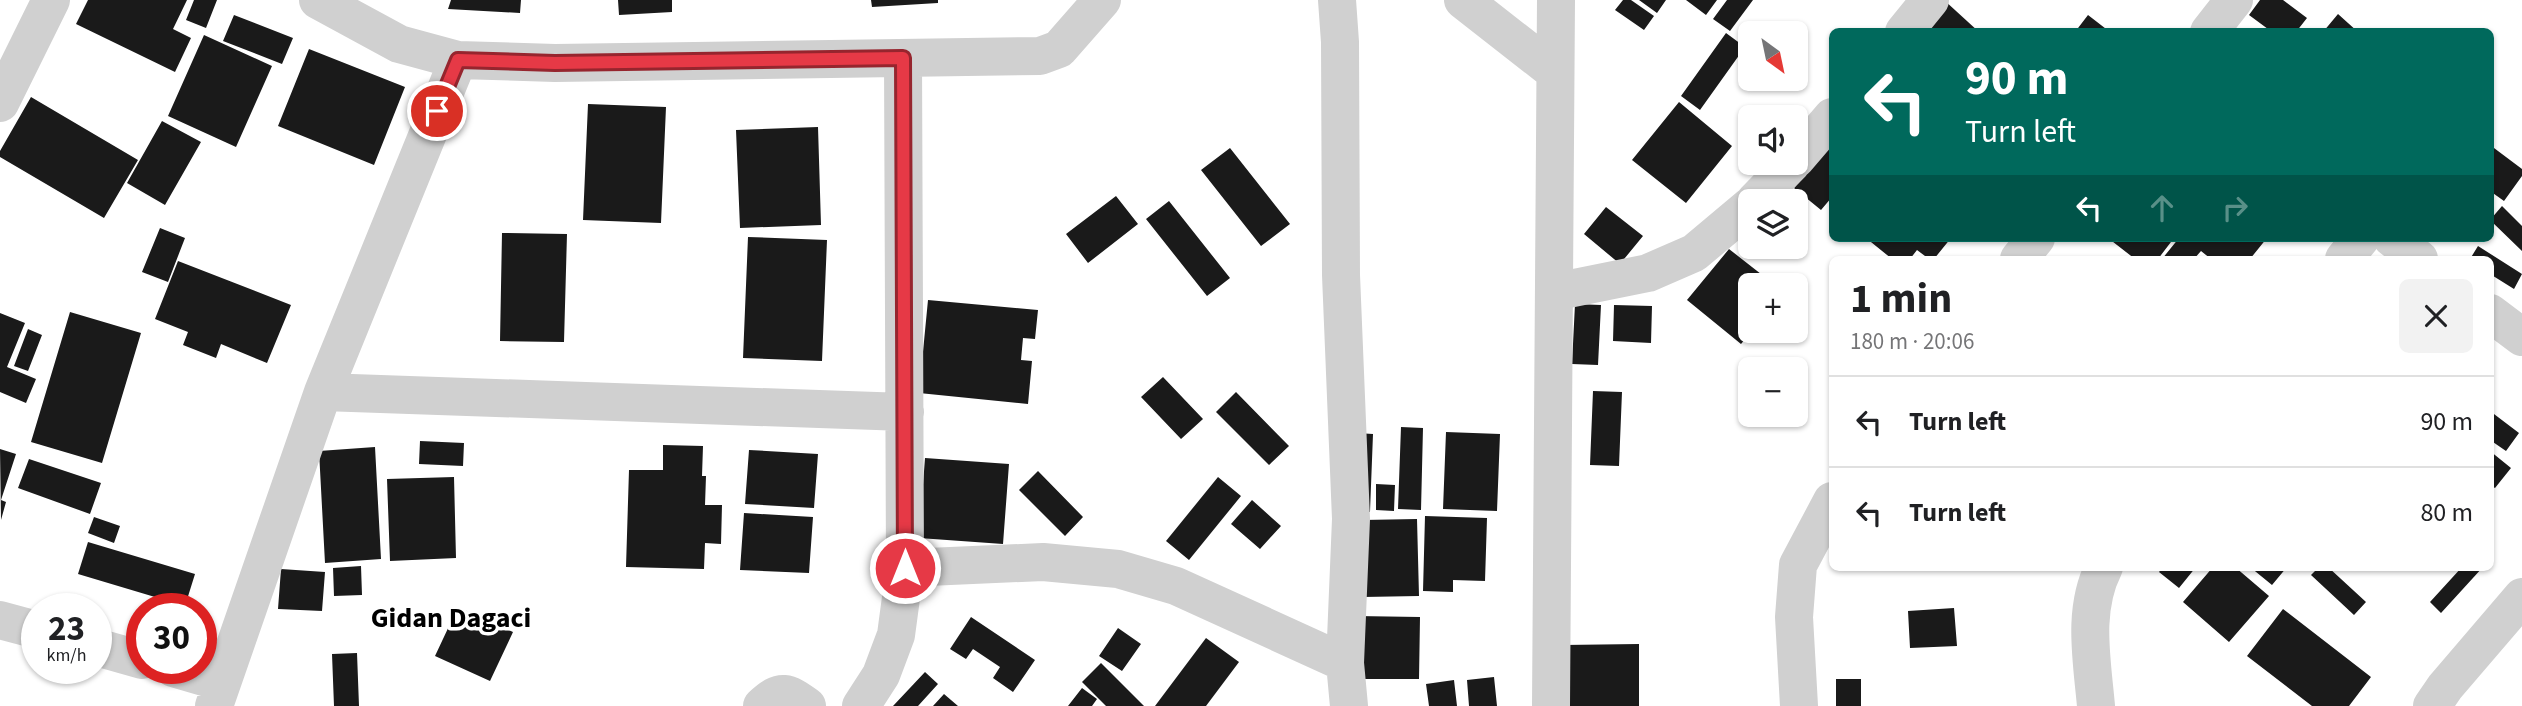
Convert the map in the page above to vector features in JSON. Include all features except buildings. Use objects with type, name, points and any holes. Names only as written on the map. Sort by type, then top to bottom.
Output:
[{"type":"street","points":[[0,103],[51,0]]},
{"type":"street","points":[[318,0],[399,44],[458,60],[555,63],[1040,55],[1059,49],[1101,0]]},
{"type":"street","points":[[1337,0],[1340,55],[1341,275],[1351,519],[1345,663],[1349,706]]},
{"type":"street","points":[[1463,0],[1555,72]]},
{"type":"street","points":[[1551,706],[1556,0]]},
{"type":"street","points":[[1906,28],[1930,0]]},
{"type":"street","points":[[2212,28],[2234,0]]},
{"type":"street","points":[[861,706],[881,675],[896,635],[905,568],[903,58]]},
{"type":"street","points":[[201,684],[218,694],[323,392],[458,60]]},
{"type":"street","points":[[1808,145],[1829,120]]},
{"type":"street","points":[[1766,189],[1780,175]]},
{"type":"street","points":[[1554,292],[1648,273],[1694,253],[1738,216]]},
{"type":"street","points":[[2021,256],[2033,242]]},
{"type":"street","points":[[2346,256],[2358,242]]},
{"type":"street","points":[[2397,242],[2415,256]]},
{"type":"street","points":[[2494,316],[2522,337]]},
{"type":"street","points":[[323,392],[905,412]]},
{"type":"street","points":[[1800,706],[1794,617],[1798,565],[1829,506]]},
{"type":"street","points":[[905,568],[1043,562],[1118,569],[1176,586],[1345,663]]},
{"type":"street","points":[[2096,706],[2090,626],[2095,585],[2102,571]]},
{"type":"street","points":[[2432,706],[2522,597]]},
{"type":"street","points":[[0,620],[21,626]]},
{"type":"street","points":[[762,706],[772,697],[783,693],[807,706]]},
{"type":"district","name":"Gidan Dagaci","points":[[451,618]]},
{"type":"route","points":[[437,111],[458,60],[555,63],[903,58],[905,568]]}]
